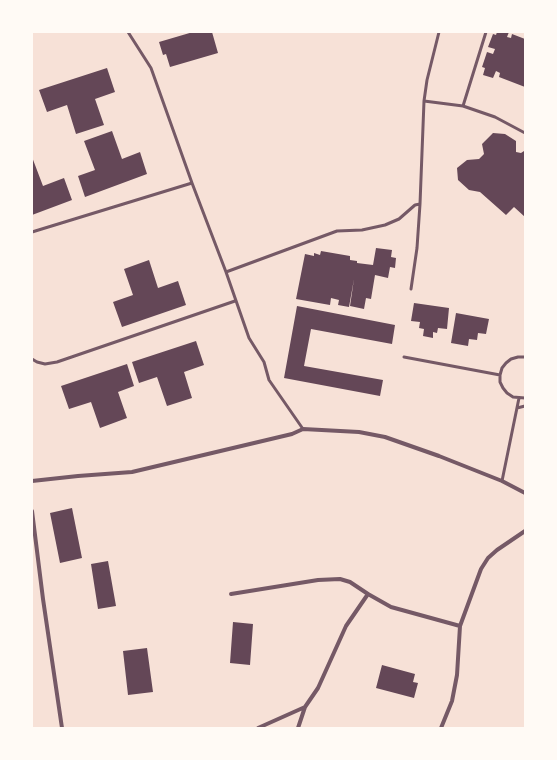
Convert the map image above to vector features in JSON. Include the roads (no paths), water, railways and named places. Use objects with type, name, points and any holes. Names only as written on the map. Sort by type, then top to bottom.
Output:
[{"type":"street","points":[[32,481],[132,472],[292,434],[303,429],[359,432],[385,436],[502,481],[525,493]]},
{"type":"street","points":[[32,511],[62,728]]},
{"type":"street","points":[[441,728],[452,701],[457,675],[460,626],[481,569],[488,558],[497,550],[525,531]]},
{"type":"street","points":[[231,594],[318,580],[340,579],[350,582],[391,607],[460,626]]},
{"type":"street","points":[[298,728],[305,707],[318,688],[346,626],[368,594]]},
{"type":"street","points":[[258,728],[305,707]]},
{"type":"lane","points":[[128,32],[151,68],[249,338],[264,362],[269,380],[303,429]]},
{"type":"lane","points":[[411,289],[420,204],[424,101],[427,80],[439,32]]},
{"type":"lane","points":[[463,106],[486,32]]},
{"type":"lane","points":[[424,101],[463,106],[495,117],[525,133]]},
{"type":"lane","points":[[32,232],[192,183]]},
{"type":"lane","points":[[226,272],[337,231],[362,230],[386,225],[399,220],[415,205],[420,204]]},
{"type":"lane","points":[[32,359],[45,364],[57,362],[235,301]]},
{"type":"lane","points":[[404,357],[500,375]]},
{"type":"lane","points":[[525,357],[511,359],[502,368],[500,375],[502,388],[507,393],[513,397],[525,398]]},
{"type":"lane","points":[[502,481],[519,398]]},
{"type":"lane","points":[[518,408],[525,406]]}]
